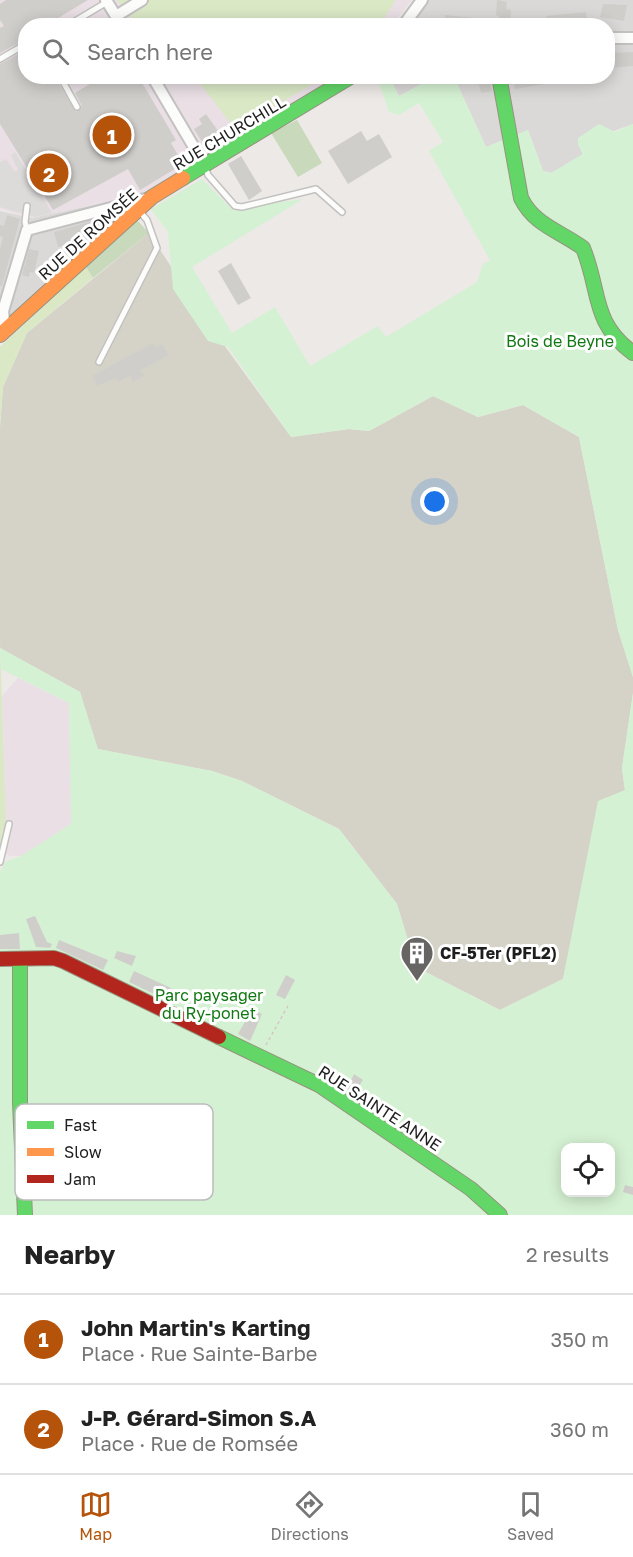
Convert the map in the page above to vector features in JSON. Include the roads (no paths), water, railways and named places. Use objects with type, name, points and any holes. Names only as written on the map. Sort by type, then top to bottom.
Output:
[{"type":"street","points":[[122,18],[142,0]]},
{"type":"street","points":[[409,18],[422,0]]},
{"type":"street","points":[[107,1],[117,18]]},
{"type":"street","points":[[615,38],[633,38]]},
{"type":"street","points":[[157,84],[205,166]]},
{"type":"street","name":"RUE CHURCHILL","points":[[152,197],[339,84]]},
{"type":"street","points":[[500,84],[521,198],[526,211],[538,223],[583,248],[605,326],[615,342],[633,353]]},
{"type":"street","name":"RUE DE ROMSÉE","points":[[2,333],[152,197]]},
{"type":"street","name":"RUE DE ROMSÉE","points":[[2,333],[3,311],[27,230],[152,197]]},
{"type":"street","name":"RUE SAINTE ANNE","points":[[0,959],[63,961],[318,1084],[471,1189],[500,1215]]},
{"type":"street","points":[[20,959],[20,1104]]},
{"type":"street","points":[[24,1200],[25,1215]]},
{"type":"lane","points":[[80,18],[107,1]]},
{"type":"lane","points":[[0,58],[18,48]]},
{"type":"lane","points":[[64,84],[77,107]]},
{"type":"lane","points":[[205,166],[208,175],[235,206],[242,207],[316,189],[342,212]]},
{"type":"lane","points":[[27,206],[25,222],[27,230]]},
{"type":"lane","points":[[99,362],[157,248],[147,220],[140,210]]},
{"type":"lane","points":[[0,862],[9,824]]},
{"type":"place","name":"John Martin's Karting","points":[[112,135]]},
{"type":"place","name":"J-P. Gérard-Simon S.A","points":[[49,173]]},
{"type":"place","name":"CF-5Ter (PFL2)","points":[[417,982]]},
{"type":"park label","name":"Bois de Beyne","points":[[560,341]]},
{"type":"park label","name":"Parc paysager du Ry-ponet","points":[[209,1004]]}]
